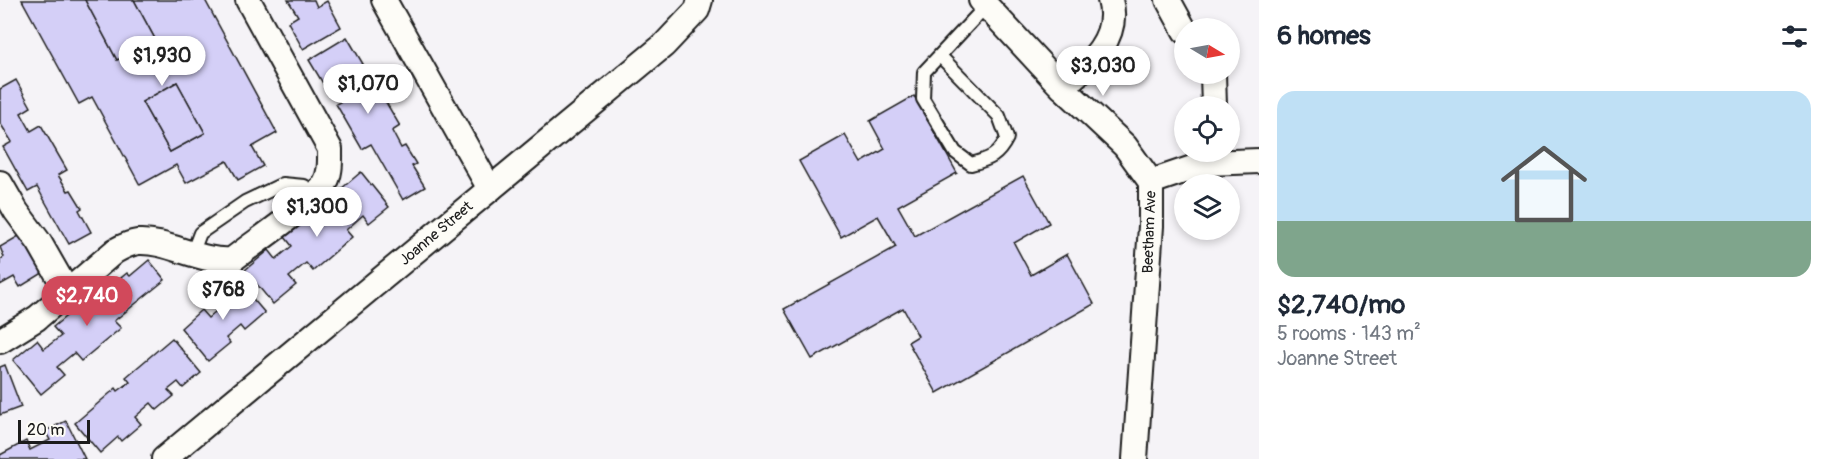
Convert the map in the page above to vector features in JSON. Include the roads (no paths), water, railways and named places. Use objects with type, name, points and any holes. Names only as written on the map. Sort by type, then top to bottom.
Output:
[{"type":"street","points":[[0,341],[37,318],[115,250],[138,242],[219,261],[232,260],[324,185],[330,170],[330,148],[248,0]]},
{"type":"street","points":[[384,0],[490,189]]},
{"type":"street","name":"Joanne Street","points":[[164,459],[664,45],[697,10],[700,0]]},
{"type":"street","points":[[1062,87],[1094,60],[1104,47],[1111,16],[1110,0]]},
{"type":"street","points":[[1168,0],[1178,18]]},
{"type":"street","name":"Beetham Ave","points":[[984,3],[1062,87],[1125,147],[1151,182],[1151,226],[1135,459]]},
{"type":"street","points":[[1240,159],[1259,161]]},
{"type":"street","points":[[1151,182],[1208,162]]},
{"type":"street","points":[[0,183],[16,211],[39,242],[67,291]]},
{"type":"lane","points":[[940,56],[999,116],[1007,138],[1000,152],[971,164],[955,152],[923,99],[924,72],[984,3]]},
{"type":"lane","points":[[192,254],[201,233],[245,202],[283,184],[304,186],[316,193]]}]
